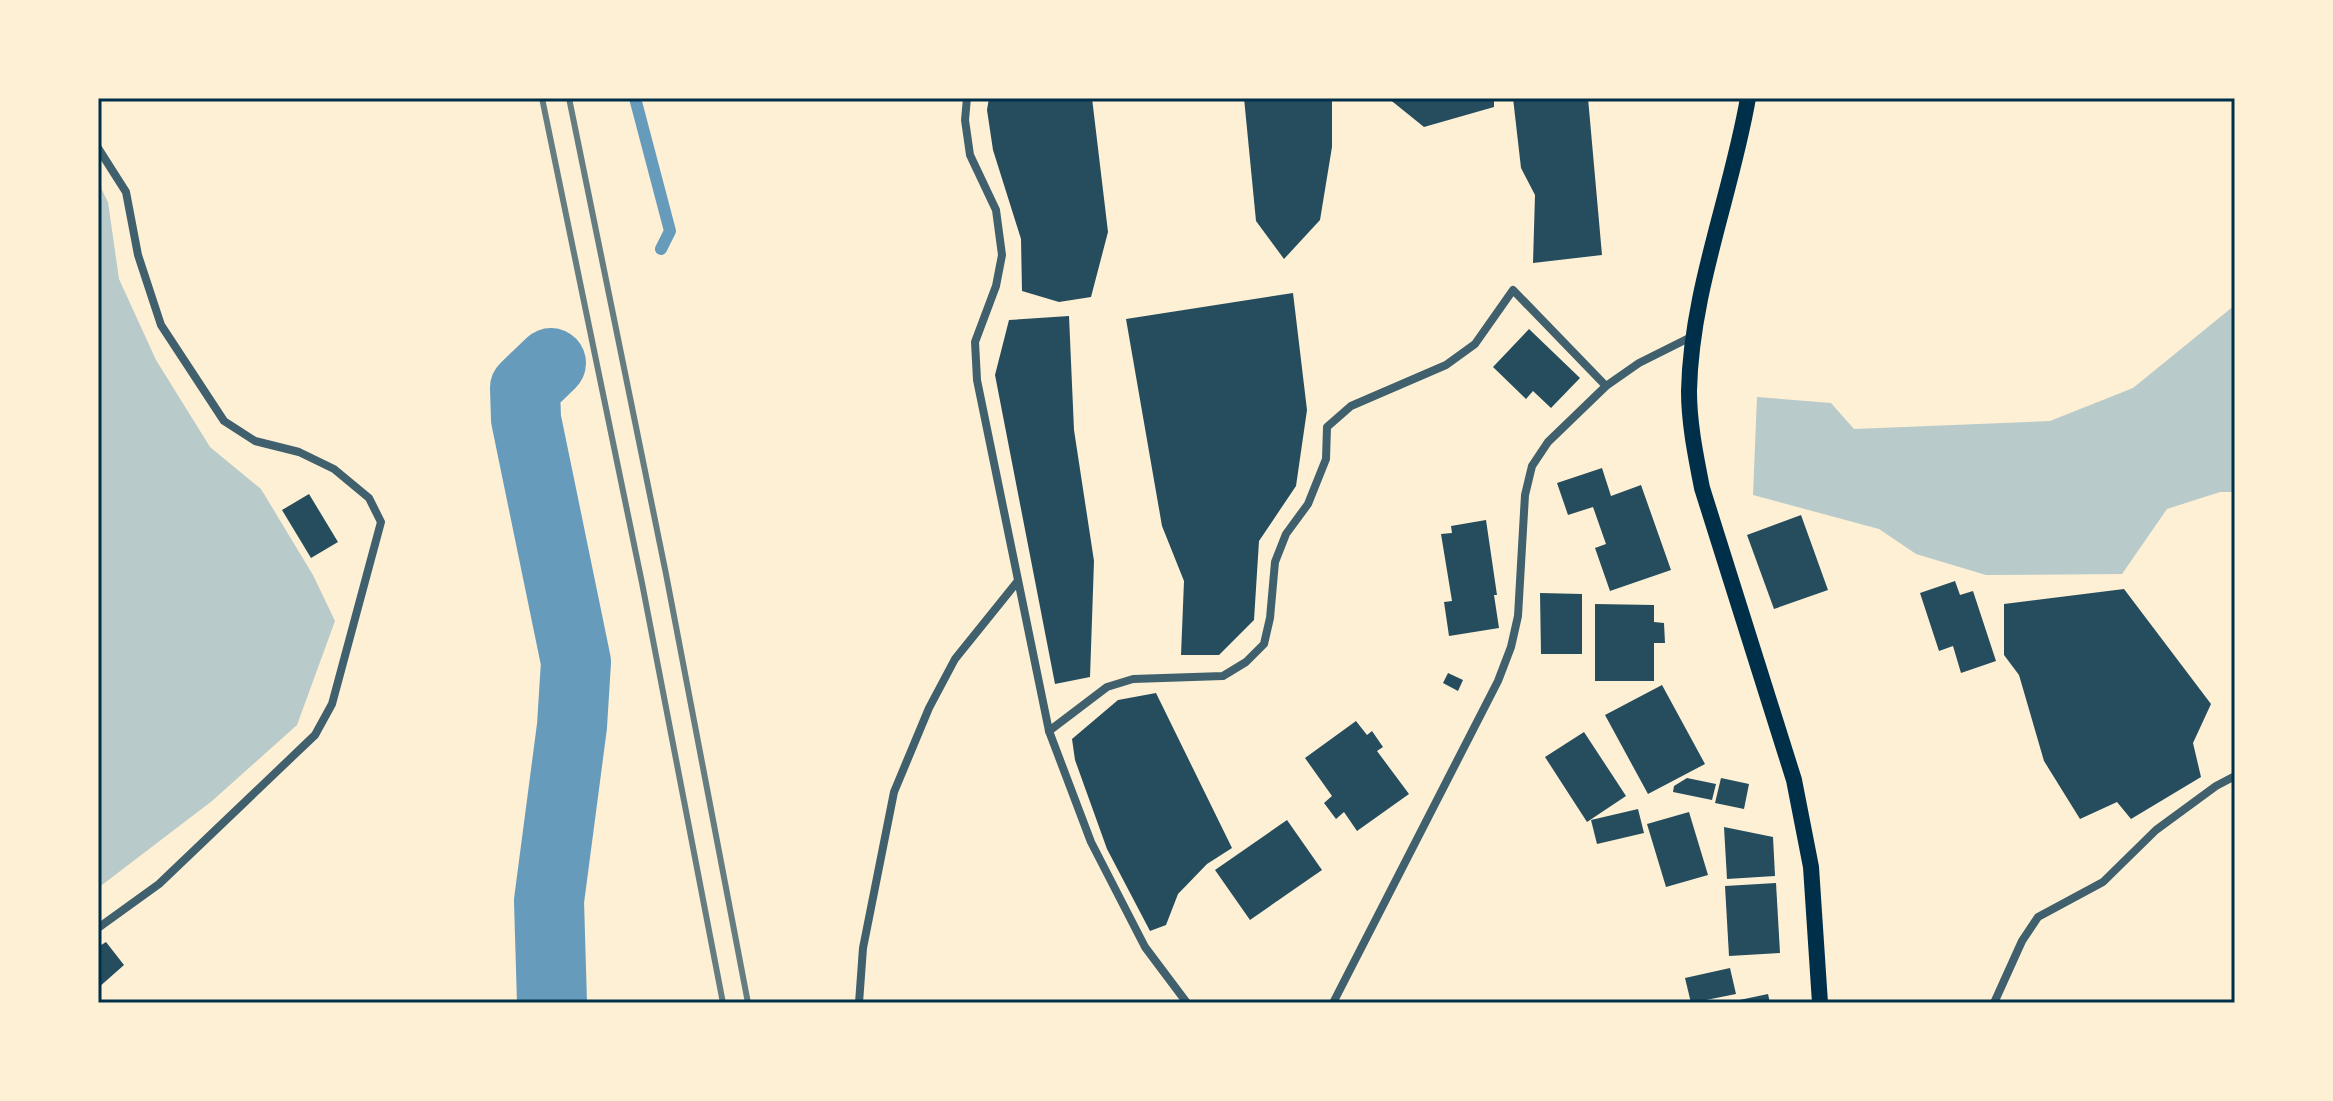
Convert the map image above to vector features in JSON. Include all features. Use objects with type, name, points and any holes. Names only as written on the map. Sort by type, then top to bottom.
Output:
[{"type":"main road","points":[[1748,98],[1711,250],[1694,335],[1689,392],[1700,476],[1794,780],[1811,867],[1820,1003]]},
{"type":"street","points":[[967,98],[965,120],[970,155],[996,210],[1002,255],[996,286],[975,342],[977,380],[1049,731],[1091,842],[1145,947],[1187,1003]]},
{"type":"street","points":[[98,148],[126,192],[138,255],[161,325],[224,421],[255,441],[299,452],[334,469],[369,498],[381,522],[332,704],[315,735],[159,884],[98,928]]},
{"type":"street","points":[[1049,731],[1107,687],[1133,679],[1223,676],[1246,662],[1264,644],[1270,618],[1275,562],[1286,534],[1308,504],[1326,459],[1327,427],[1351,406],[1446,365],[1475,344],[1513,290],[1606,386]]},
{"type":"street","points":[[1333,1003],[1498,681],[1511,647],[1518,616],[1525,495],[1532,466],[1548,442],[1606,386],[1639,363],[1694,335]]},
{"type":"street","points":[[859,1003],[863,948],[894,792],[929,708],[955,659],[1017,582]]},
{"type":"street","points":[[1994,1003],[2022,941],[2038,917],[2103,882],[2156,830],[2216,786],[2235,776]]},
{"type":"shaded area","points":[[98,182],[108,202],[119,279],[156,360],[210,447],[261,489],[313,575],[335,621],[297,725],[212,801],[98,888]]},
{"type":"shaded area","points":[[2235,305],[2235,492],[2220,492],[2167,509],[2122,574],[1986,575],[1916,554],[1879,529],[1753,495],[1757,397],[1831,403],[1854,429],[2050,421],[2133,388]]},
{"type":"building","points":[[989,98],[1092,98],[1108,232],[1091,297],[1059,302],[1022,291],[1021,239],[993,150],[987,110]]},
{"type":"building","points":[[1244,98],[1332,98],[1332,147],[1320,220],[1284,259],[1256,221]]},
{"type":"building","points":[[1388,98],[1494,98],[1494,107],[1424,127]]},
{"type":"building","points":[[1513,98],[1588,98],[1602,255],[1533,263],[1535,195],[1521,168]]},
{"type":"building","points":[[1293,293],[1307,410],[1296,486],[1259,541],[1254,620],[1219,655],[1181,655],[1184,581],[1162,526],[1126,319]]},
{"type":"building","points":[[1069,316],[1074,430],[1094,561],[1090,677],[1055,684],[995,375],[1009,320]]},
{"type":"building","points":[[1529,329],[1580,378],[1551,408],[1533,391],[1526,399],[1493,367]]},
{"type":"building","points":[[1602,468],[1611,496],[1641,485],[1671,570],[1610,591],[1595,548],[1606,544],[1593,507],[1568,515],[1557,483]]},
{"type":"building","points":[[309,494],[338,542],[311,558],[282,510]]},
{"type":"building","points":[[1801,515],[1828,590],[1774,609],[1747,535]]},
{"type":"building","points":[[1486,520],[1499,628],[1449,636],[1444,602],[1452,601],[1441,534],[1452,533],[1451,526]]},
{"type":"building","points":[[1955,581],[1960,595],[1973,591],[1996,661],[1961,673],[1953,646],[1939,651],[1920,593]]},
{"type":"building","points":[[2124,589],[2211,704],[2193,743],[2201,777],[2131,819],[2117,802],[2080,819],[2044,761],[2019,675],[2004,655],[2004,604]]},
{"type":"building","points":[[1540,593],[1582,594],[1582,654],[1541,654]]},
{"type":"building","points":[[1595,604],[1654,605],[1654,622],[1664,623],[1665,643],[1654,643],[1654,681],[1595,681]]},
{"type":"building","points":[[1448,673],[1463,680],[1458,691],[1443,683]]},
{"type":"building","points":[[1662,685],[1705,764],[1648,794],[1605,715]]},
{"type":"building","points":[[1156,693],[1232,848],[1207,864],[1178,894],[1166,925],[1150,931],[1107,849],[1075,760],[1072,739],[1118,700]]},
{"type":"building","points":[[1356,721],[1367,735],[1372,731],[1383,747],[1377,751],[1409,794],[1357,831],[1344,812],[1336,819],[1324,803],[1332,796],[1305,758]]},
{"type":"building","points":[[1584,732],[1626,796],[1587,822],[1545,757]]},
{"type":"building","points":[[1687,778],[1716,784],[1712,800],[1673,792],[1674,786]]},
{"type":"building","points":[[1721,778],[1749,784],[1744,809],[1715,803]]},
{"type":"building","points":[[1638,809],[1644,833],[1597,844],[1591,820]]},
{"type":"building","points":[[1689,812],[1708,875],[1666,887],[1647,824]]},
{"type":"building","points":[[1287,820],[1322,870],[1250,920],[1215,870]]},
{"type":"building","points":[[1724,827],[1773,837],[1775,876],[1727,879]]},
{"type":"building","points":[[1776,883],[1780,953],[1729,956],[1725,886]]},
{"type":"building","points":[[106,942],[124,965],[98,988],[98,947]]},
{"type":"building","points":[[1730,968],[1736,994],[1691,1003],[1685,978]]},
{"type":"building","points":[[1768,994],[1770,1003],[1730,1003],[1730,1002]]},
{"type":"waterway","points":[[635,98],[670,231],[661,249]]},
{"type":"waterway","points":[[551,363],[525,388],[526,419],[576,662],[572,726],[549,901],[552,1003]]},
{"type":"railway","points":[[542,98],[642,583],[723,1003]]},
{"type":"railway","points":[[569,98],[666,574],[748,1003]]}]
